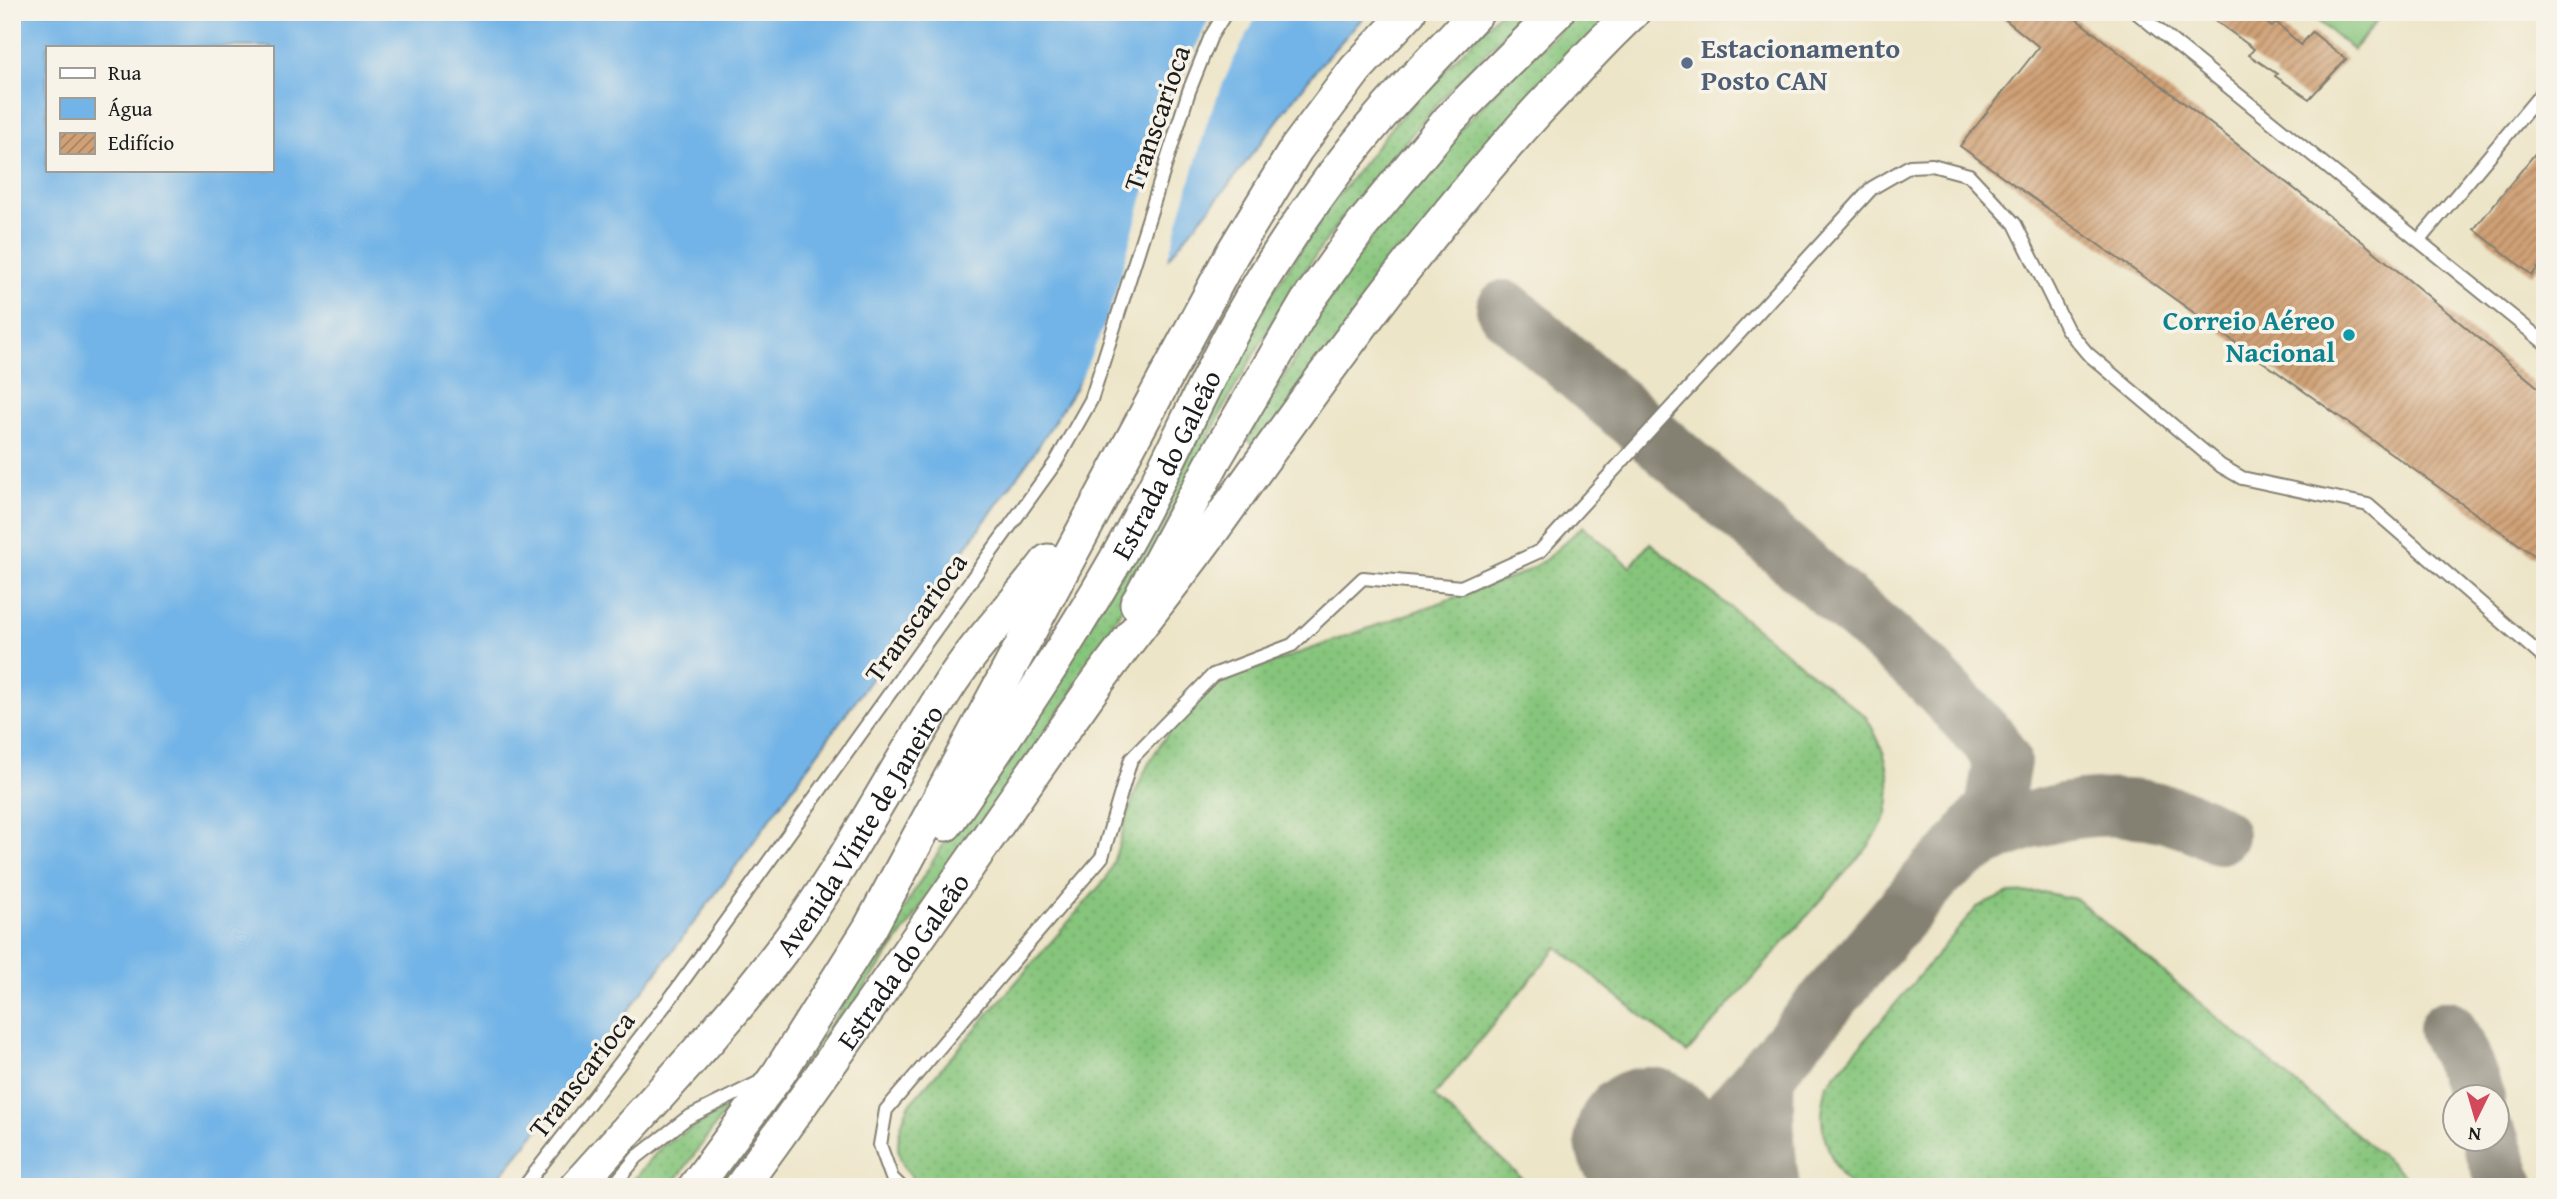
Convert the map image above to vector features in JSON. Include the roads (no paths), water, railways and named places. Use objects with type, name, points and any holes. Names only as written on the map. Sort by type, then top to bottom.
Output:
[{"type":"street","name":"Estrada do Galeão","points":[[695,1187],[779,1073],[870,928],[1121,456],[1232,254],[1296,149],[1356,69],[1409,12]]},
{"type":"street","name":"Estrada do Galeão","points":[[870,928],[1006,736],[1097,592],[1136,522],[1212,371],[1274,260],[1315,201],[1382,114],[1476,12]]},
{"type":"street","name":"Estrada do Galeão","points":[[1086,699],[1213,462],[1307,302],[1363,224],[1449,120],[1557,12]]},
{"type":"street","name":"Estrada do Galeão","points":[[741,1187],[838,1054],[1086,699],[1431,234],[1509,142],[1609,34],[1633,12]]},
{"type":"street","name":"Avenida Vinte de Janeiro","points":[[576,1187],[730,1014],[786,945],[852,849],[947,688],[968,658],[1065,540],[1121,456]]},
{"type":"lane","name":"Transcarioca","points":[[524,1187],[680,985],[1056,462],[1091,400],[1189,91],[1211,36],[1226,12]]},
{"type":"lane","points":[[2136,12],[2420,239],[2450,267],[2545,343]]},
{"type":"lane","points":[[2420,239],[2545,89]]},
{"type":"lane","points":[[896,1184],[880,1145],[887,1110],[1102,857],[1131,759],[1213,674],[1292,645],[1363,578],[1461,587],[1540,551],[1872,188],[1910,166],[1932,164],[1969,174],[2015,223],[2067,329],[2081,345],[2221,466],[2242,478],[2368,505],[2545,659]]},
{"type":"lane","points":[[612,1187],[637,1157],[687,1118],[779,1073]]},
{"type":"water","points":[[12,12],[1368,12],[1319,66],[1231,182],[1123,313],[1034,453],[728,877],[547,1119],[491,1187],[12,1187]]},
{"type":"place","name":"Estacionamento Posto CAN","points":[[1687,63]]},
{"type":"place","name":"Correio Aéreo Nacional","points":[[2349,335]]}]
